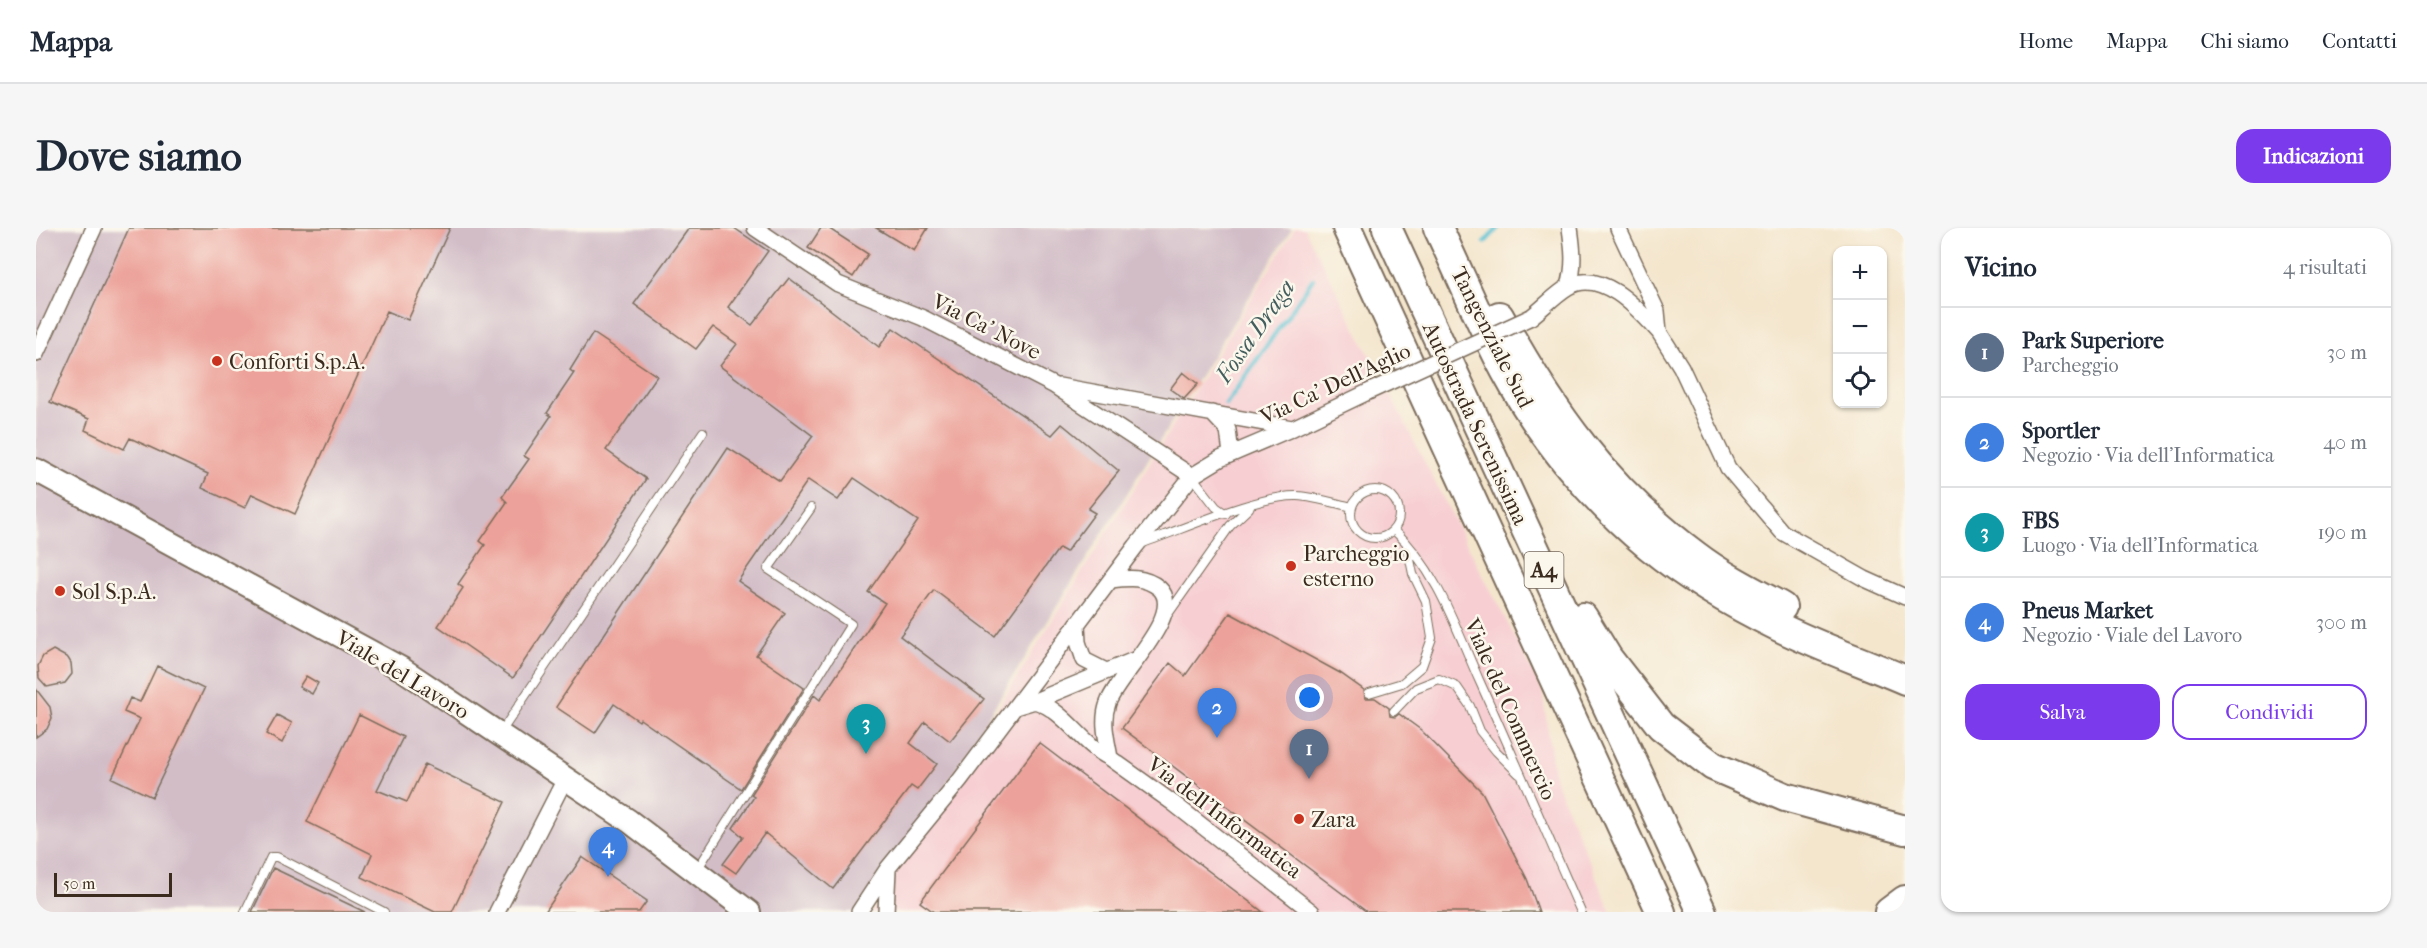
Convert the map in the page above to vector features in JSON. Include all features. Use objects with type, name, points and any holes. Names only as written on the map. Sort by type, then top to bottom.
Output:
[{"type":"highway","name":"Autostrada Serenissima","points":[[1347,228],[1651,899],[1661,912]]},
{"type":"highway","name":"Autostrada Serenissima","points":[[1387,228],[1702,912]]},
{"type":"highway","name":"Tangenziale Sud","points":[[1438,228],[1506,372],[1527,407],[1566,461],[1619,517],[1649,546],[1726,599],[1781,628],[1905,680]]},
{"type":"highway","name":"Tangenziale Sud","points":[[1459,228],[1499,316],[1526,367],[1561,420],[1595,464],[1644,514],[1696,556],[1756,593],[1795,614],[1905,659]]},
{"type":"highway","name":"A4","points":[[1509,493],[1557,569],[1608,658],[1661,726],[1713,766],[1785,797],[1905,830]]},
{"type":"highway","points":[[1889,912],[1905,900]]},
{"type":"street","points":[[36,354],[94,228]]},
{"type":"street","name":"Via Ca' Nove","points":[[755,228],[838,284],[923,318],[1053,385],[1192,476]]},
{"type":"street","points":[[1570,228],[1574,250],[1574,271],[1569,286],[1602,284],[1619,293],[1659,332],[1681,367],[1728,468],[1782,532],[1865,579],[1905,597]]},
{"type":"street","points":[[1618,228],[1657,311],[1659,332]]},
{"type":"street","name":"Via Ca' Dell'Aglio","points":[[1192,476],[1231,454],[1293,428],[1531,317],[1569,286]]},
{"type":"street","points":[[1053,385],[1293,428]]},
{"type":"street","points":[[1212,413],[1228,430],[1231,454]]},
{"type":"street","name":"Viale del Lavoro","points":[[36,471],[402,669],[629,821],[749,912]]},
{"type":"street","points":[[859,912],[888,868],[960,780],[1136,546],[1192,476]]},
{"type":"street","points":[[1110,758],[1104,722],[1107,705],[1113,690],[1162,623],[1167,607],[1162,591],[1150,581],[1134,578],[1111,580]]},
{"type":"street","points":[[1077,624],[1078,642],[1084,660],[1106,671]]},
{"type":"street","points":[[1015,707],[1035,701],[1135,659]]},
{"type":"street","name":"Via dell'Informatica","points":[[1035,701],[1056,711],[1098,753],[1110,758],[1173,803],[1312,912]]},
{"type":"street","points":[[497,912],[565,779]]},
{"type":"street","points":[[886,912],[888,868]]},
{"type":"lane","points":[[501,734],[703,432]]},
{"type":"lane","points":[[1192,476],[1216,507],[1226,514]]},
{"type":"lane","points":[[1375,490],[1385,492],[1393,498],[1399,509],[1398,522],[1394,530],[1385,537],[1368,538],[1354,527],[1351,517],[1352,507],[1358,497],[1366,492],[1375,490]]},
{"type":"lane","points":[[1136,546],[1253,505],[1295,496],[1352,507]]},
{"type":"lane","points":[[1162,623],[1230,526],[1253,505]]},
{"type":"lane","points":[[696,871],[851,624],[768,568],[811,508]]},
{"type":"lane","name":"Viale del Commercio","points":[[1394,530],[1406,541],[1432,575],[1581,912]]},
{"type":"lane","points":[[1369,693],[1402,683],[1422,666],[1432,638],[1426,601],[1413,574],[1406,541]]},
{"type":"lane","points":[[1394,711],[1416,688],[1439,679],[1457,687],[1470,706],[1480,731],[1523,778]]},
{"type":"lane","points":[[245,912],[271,857],[384,912]]},
{"type":"shaded area","points":[[36,228],[1292,228],[957,767],[863,912],[36,912]]},
{"type":"shaded area","points":[[1295,228],[1304,228],[1542,690],[1555,780],[1611,912],[872,912]]},
{"type":"building","name":"Conforti S.p.A.","points":[[129,228],[450,228],[408,320],[387,311],[295,514],[252,494],[245,508],[202,488],[208,474],[130,438],[124,449],[85,430],[89,419],[50,402]]},
{"type":"building","points":[[689,228],[734,228],[768,251],[728,307],[752,325],[789,278],[879,347],[893,328],[1052,435],[1062,424],[1119,471],[1088,509],[1095,513],[1066,552],[1059,548],[995,636],[934,590],[900,636],[984,699],[950,741],[925,722],[910,743],[937,764],[917,790],[911,786],[833,889],[765,833],[736,873],[723,864],[743,837],[733,828],[754,797],[751,795],[814,695],[820,700],[885,603],[868,592],[918,521],[854,478],[838,500],[808,480],[738,581],[785,613],[756,655],[804,688],[741,789],[640,719],[639,721],[614,704],[595,733],[556,707],[728,448],[780,481],[813,436],[720,366],[737,344],[713,327],[696,349],[634,304]]},
{"type":"building","points":[[821,228],[828,228],[868,254],[853,277],[808,248]]},
{"type":"building","points":[[876,228],[928,228],[914,251]]},
{"type":"building","points":[[593,333],[657,376],[606,450],[646,479],[513,678],[438,626],[463,588],[458,584],[485,545],[480,541],[507,502],[502,497],[529,459],[524,456],[551,416],[547,413],[574,373],[570,370]]},
{"type":"building","points":[[1183,372],[1198,384],[1184,399],[1170,389]]},
{"type":"building","points":[[1230,613],[1340,673],[1364,690],[1365,698],[1375,698],[1389,708],[1390,716],[1395,717],[1399,714],[1421,730],[1482,792],[1527,879],[1539,912],[1367,912],[1122,728],[1170,663],[1185,676]]},
{"type":"building","points":[[53,650],[68,658],[72,674],[65,683],[47,687],[39,678],[38,666],[43,656]]},
{"type":"building","points":[[157,666],[204,689],[152,797],[112,778],[140,719],[124,712],[130,698],[140,702]]},
{"type":"building","points":[[306,676],[318,683],[312,694],[299,687]]},
{"type":"building","points":[[36,689],[50,707],[52,718],[47,729],[36,737]]},
{"type":"building","points":[[277,715],[292,723],[282,743],[266,734]]},
{"type":"building","points":[[359,715],[403,737],[377,790],[407,802],[425,764],[505,802],[452,912],[435,912],[362,877],[372,854],[307,822]]},
{"type":"building","points":[[1039,743],[1263,912],[934,912],[920,902]]},
{"type":"building","points":[[582,857],[647,901],[639,912],[545,912]]},
{"type":"building","points":[[273,868],[365,912],[252,912]]},
{"type":"waterway","points":[[1485,242],[1498,228]]},
{"type":"waterway","name":"Fossa Draga","points":[[1226,404],[1313,279]]},
{"type":"place","name":"Conforti S.p.A.","points":[[217,361]]},
{"type":"place","name":"Parcheggio esterno","points":[[1291,566]]},
{"type":"place","name":"Sol S.p.A.","points":[[60,591]]},
{"type":"place","name":"Sportler","points":[[1217,738]]},
{"type":"place","name":"FBS","points":[[866,754]]},
{"type":"place","name":"Park Superiore","points":[[1309,779]]},
{"type":"place","name":"Zara","points":[[1299,819]]},
{"type":"place","name":"Pneus Market","points":[[608,877]]}]
